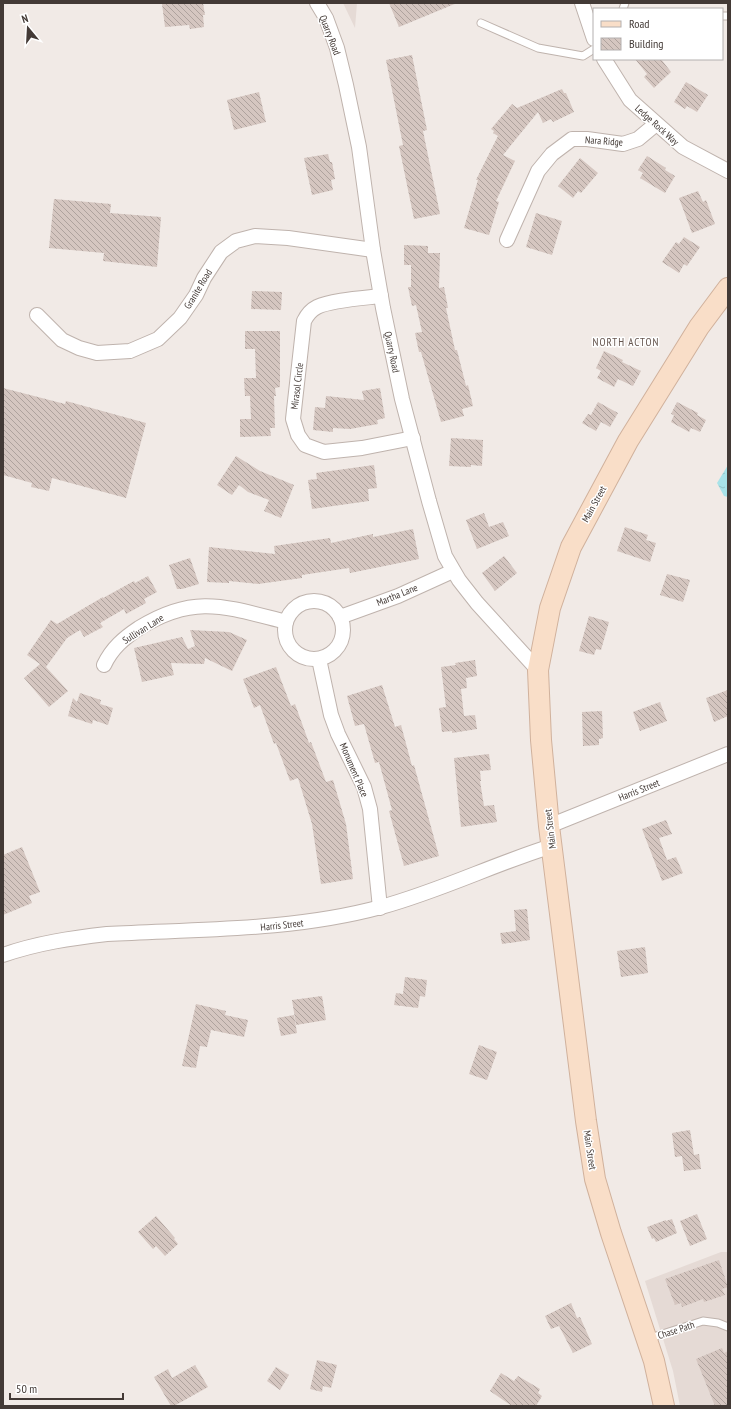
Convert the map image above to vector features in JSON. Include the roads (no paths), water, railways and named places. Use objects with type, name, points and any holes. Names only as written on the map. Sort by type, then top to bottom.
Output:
[{"type":"main road","name":"Main Street","points":[[664,1406],[654,1361],[610,1233],[595,1179],[586,1121],[549,826],[541,740],[538,670],[550,608],[563,568],[577,535],[628,441],[699,327],[728,288]]},
{"type":"street","name":"Quarry Road","points":[[317,3],[326,18],[337,48],[346,85],[359,147],[381,296],[402,399],[443,549],[453,571],[477,603],[538,670]]},
{"type":"street","points":[[582,3],[593,34]]},
{"type":"street","name":"Ledge Rock Way","points":[[605,60],[630,100],[656,124],[683,147],[728,171]]},
{"type":"street","name":"Nara Ridge","points":[[507,240],[538,171],[552,154],[572,139],[587,139],[624,144],[638,139],[656,124]]},
{"type":"street","name":"Granite Road","points":[[37,315],[62,340],[79,348],[97,353],[130,351],[158,339],[180,318],[196,295],[204,278],[221,252],[236,241],[255,236],[288,238],[373,250]]},
{"type":"street","name":"Mirasol Circle","points":[[381,296],[326,304],[313,310],[307,316],[304,321],[293,419],[298,435],[305,445],[324,452],[362,448],[412,438]]},
{"type":"street","name":"Martha Lane","points":[[340,617],[398,596],[453,571]]},
{"type":"street","points":[[312,601],[323,602],[333,608],[340,617],[343,634],[338,646],[330,654],[319,659],[303,657],[294,652],[288,643],[285,632],[286,622],[292,611],[300,604],[312,601]]},
{"type":"street","name":"Sullivan Lane","points":[[104,665],[112,651],[125,638],[154,619],[182,608],[212,606],[227,607],[286,622]]},
{"type":"street","name":"Monument Place","points":[[319,659],[331,715],[338,734],[364,787],[370,809],[380,908]]},
{"type":"street","name":"Harris Street","points":[[549,826],[728,754]]},
{"type":"street","name":"Harris Street","points":[[3,955],[49,942],[107,934],[280,926],[328,919],[380,908],[426,894],[518,856],[552,846]]},
{"type":"lane","points":[[481,23],[538,48],[583,56],[593,51]]},
{"type":"lane","name":"Chase Path","points":[[647,1339],[703,1321],[728,1327]]},
{"type":"water","points":[[728,465],[728,497],[724,496],[717,483]]},
{"type":"district","name":"NORTH ACTON","points":[[626,342]]}]
